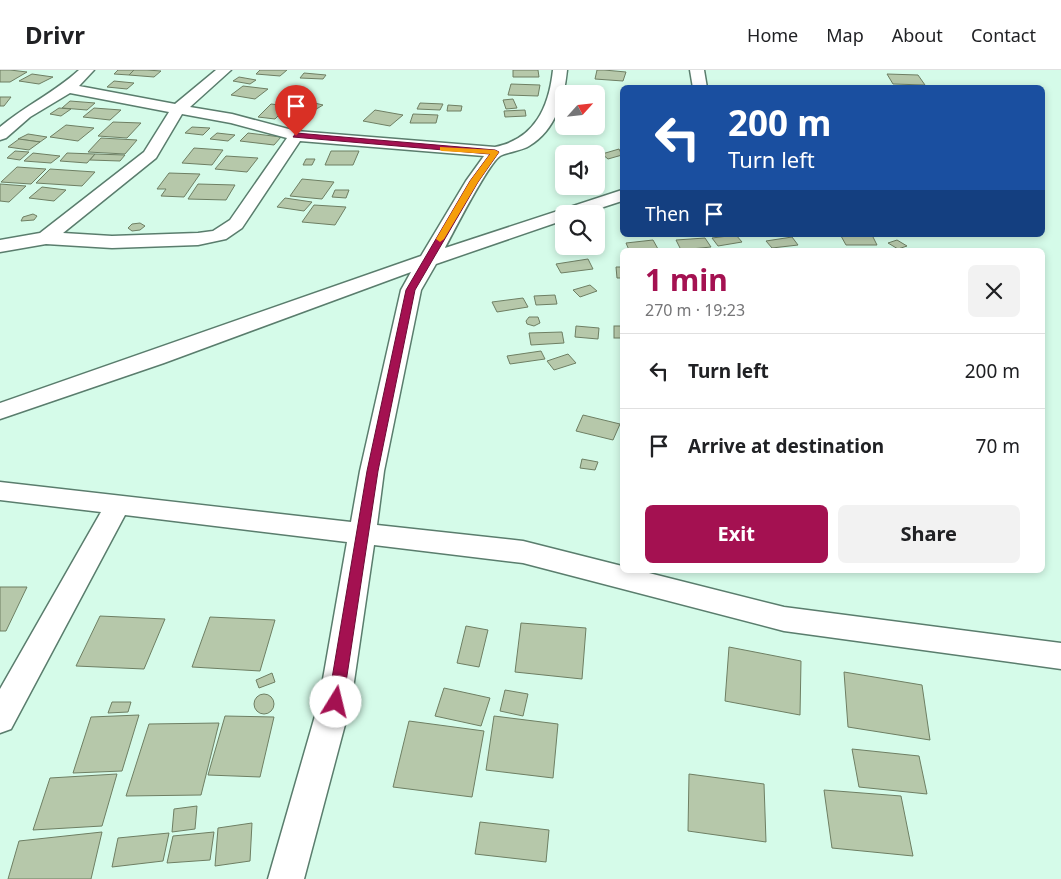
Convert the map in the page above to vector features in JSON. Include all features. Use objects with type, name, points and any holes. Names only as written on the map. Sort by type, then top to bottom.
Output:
[{"type":"street","points":[[0,135],[25,114],[68,88],[87,70]]},
{"type":"street","points":[[46,238],[150,155],[178,109],[224,70]]},
{"type":"street","points":[[68,88],[267,126],[296,136],[495,152],[509,151],[518,147],[542,126],[553,110],[559,88],[560,70]]},
{"type":"street","points":[[698,70],[700,85]]},
{"type":"street","points":[[0,246],[46,238],[112,242],[198,239],[219,235],[236,224],[296,136]]},
{"type":"street","points":[[286,879],[336,702],[372,471],[411,290],[474,181],[495,152]]},
{"type":"street","points":[[0,411],[259,322],[430,258],[620,196]]},
{"type":"street","points":[[0,491],[363,535],[523,552],[784,620],[1061,656]]},
{"type":"street","points":[[0,719],[118,505]]},
{"type":"building","points":[[0,70],[27,72],[10,82],[0,82]]},
{"type":"building","points":[[118,70],[134,70],[129,75],[114,74]]},
{"type":"building","points":[[134,70],[161,71],[154,77],[129,75]]},
{"type":"building","points":[[260,70],[287,70],[280,76],[256,74]]},
{"type":"building","points":[[513,70],[538,70],[539,77],[513,77]]},
{"type":"building","points":[[597,70],[626,72],[623,81],[595,79]]},
{"type":"building","points":[[304,73],[326,75],[323,79],[300,78]]},
{"type":"building","points":[[32,74],[53,77],[39,84],[19,81]]},
{"type":"building","points":[[887,74],[918,75],[925,85],[893,84]]},
{"type":"building","points":[[239,77],[256,80],[250,84],[233,81]]},
{"type":"building","points":[[114,81],[134,83],[127,89],[107,87]]},
{"type":"building","points":[[511,84],[540,85],[538,96],[508,95]]},
{"type":"building","points":[[243,86],[268,89],[255,99],[231,95]]},
{"type":"building","points":[[0,97],[11,97],[4,106],[0,106]]},
{"type":"building","points":[[513,99],[517,108],[506,109],[503,100]]},
{"type":"building","points":[[302,100],[323,105],[313,111],[292,106]]},
{"type":"building","points":[[70,101],[95,103],[87,110],[62,108]]},
{"type":"building","points":[[420,103],[443,104],[440,110],[417,109]]},
{"type":"building","points":[[271,104],[288,106],[275,119],[258,117]]},
{"type":"building","points":[[448,105],[462,106],[461,111],[447,111]]},
{"type":"building","points":[[59,108],[71,109],[61,116],[50,114]]},
{"type":"building","points":[[94,108],[121,110],[110,120],[83,117]]},
{"type":"building","points":[[375,110],[403,115],[390,126],[363,121]]},
{"type":"building","points":[[525,110],[526,116],[505,117],[504,111]]},
{"type":"building","points":[[413,114],[438,115],[436,123],[410,123]]},
{"type":"building","points":[[113,122],[141,123],[127,138],[98,136]]},
{"type":"building","points":[[66,125],[94,128],[78,141],[50,137]]},
{"type":"building","points":[[192,127],[210,128],[203,135],[185,133]]},
{"type":"building","points":[[217,133],[235,135],[228,141],[210,139]]},
{"type":"building","points":[[248,133],[281,137],[274,145],[240,141]]},
{"type":"building","points":[[28,134],[47,137],[40,142],[18,139]]},
{"type":"building","points":[[101,138],[137,140],[125,154],[88,152]]},
{"type":"building","points":[[19,139],[40,142],[29,150],[8,147]]},
{"type":"building","points":[[194,148],[223,150],[212,165],[182,163]]},
{"type":"building","points":[[619,149],[620,156],[608,159],[605,156],[605,153]]},
{"type":"building","points":[[15,151],[29,152],[20,160],[7,158]]},
{"type":"building","points":[[331,151],[359,151],[353,165],[325,165]]},
{"type":"building","points":[[33,153],[60,156],[51,163],[24,161]]},
{"type":"building","points":[[67,153],[95,154],[87,163],[60,161]]},
{"type":"building","points":[[95,154],[125,155],[120,161],[90,160]]},
{"type":"building","points":[[226,156],[258,158],[247,172],[215,169]]},
{"type":"building","points":[[306,159],[315,159],[312,165],[303,165]]},
{"type":"building","points":[[17,167],[46,169],[31,184],[1,182]]},
{"type":"building","points":[[50,169],[95,172],[82,186],[36,183]]},
{"type":"building","points":[[169,173],[200,174],[184,197],[161,196],[166,189],[157,189]]},
{"type":"building","points":[[302,179],[334,182],[322,199],[290,196]]},
{"type":"building","points":[[0,184],[26,186],[9,202],[0,201]]},
{"type":"building","points":[[198,184],[235,185],[226,200],[188,199]]},
{"type":"building","points":[[42,187],[66,190],[54,201],[29,198]]},
{"type":"building","points":[[335,190],[349,190],[346,198],[332,197]]},
{"type":"building","points":[[285,198],[312,202],[304,211],[277,207]]},
{"type":"building","points":[[314,205],[346,207],[335,225],[302,222]]},
{"type":"building","points":[[33,214],[37,216],[34,220],[21,221],[23,217]]},
{"type":"building","points":[[140,223],[145,226],[140,230],[132,231],[128,228],[132,224]]},
{"type":"building","points":[[738,237],[742,242],[718,246],[712,238]]},
{"type":"building","points":[[792,237],[798,245],[772,248],[766,241]]},
{"type":"building","points":[[842,237],[873,237],[877,245],[846,245]]},
{"type":"building","points":[[705,238],[711,247],[680,248],[676,240]]},
{"type":"building","points":[[653,240],[657,248],[628,248],[626,243]]},
{"type":"building","points":[[897,240],[907,246],[896,248],[888,243]]},
{"type":"building","points":[[588,259],[593,269],[561,273],[556,264]]},
{"type":"building","points":[[616,267],[620,267],[620,278],[617,278]]},
{"type":"building","points":[[590,285],[597,291],[580,297],[573,290]]},
{"type":"building","points":[[555,295],[557,304],[536,305],[534,296]]},
{"type":"building","points":[[523,298],[528,307],[497,312],[492,302]]},
{"type":"building","points":[[529,317],[538,317],[540,323],[534,326],[527,324],[526,321]]},
{"type":"building","points":[[576,326],[599,328],[598,339],[575,337]]},
{"type":"building","points":[[614,326],[620,326],[620,338],[614,338]]},
{"type":"building","points":[[562,332],[564,343],[531,345],[529,333]]},
{"type":"building","points":[[541,351],[545,359],[510,364],[507,356]]},
{"type":"building","points":[[568,354],[576,363],[554,370],[547,361]]},
{"type":"building","points":[[583,415],[620,424],[613,440],[576,431]]},
{"type":"building","points":[[582,459],[598,462],[595,470],[580,468]]},
{"type":"building","points":[[0,587],[27,587],[6,631],[0,631]]},
{"type":"building","points":[[100,616],[165,619],[144,669],[76,666]]},
{"type":"building","points":[[210,617],[275,620],[260,671],[192,667]]},
{"type":"building","points":[[521,623],[586,628],[582,679],[515,672]]},
{"type":"building","points":[[466,626],[488,630],[479,667],[457,663]]},
{"type":"building","points":[[729,647],[801,661],[800,715],[725,701]]},
{"type":"building","points":[[844,672],[922,685],[930,740],[848,727]]},
{"type":"building","points":[[272,673],[275,682],[259,688],[256,680]]},
{"type":"building","points":[[444,688],[490,698],[481,726],[435,716]]},
{"type":"building","points":[[505,690],[528,694],[523,716],[500,711]]},
{"type":"building","points":[[264,694],[271,697],[274,704],[271,711],[264,714],[257,711],[254,704],[257,697]]},
{"type":"building","points":[[112,702],[131,702],[128,712],[108,713]]},
{"type":"building","points":[[139,715],[122,771],[73,773],[91,717]]},
{"type":"building","points":[[225,716],[274,717],[260,777],[208,775]]},
{"type":"building","points":[[494,716],[558,724],[553,778],[486,770]]},
{"type":"building","points":[[409,721],[484,731],[472,797],[393,787]]},
{"type":"building","points":[[219,723],[201,795],[126,796],[149,724]]},
{"type":"building","points":[[852,749],[919,756],[927,794],[859,787]]},
{"type":"building","points":[[117,774],[102,826],[33,830],[50,778]]},
{"type":"building","points":[[689,774],[764,784],[766,842],[688,831]]},
{"type":"building","points":[[824,790],[901,796],[913,856],[832,848]]},
{"type":"building","points":[[197,806],[195,829],[172,832],[174,809]]},
{"type":"building","points":[[480,822],[549,830],[546,862],[475,854]]},
{"type":"building","points":[[252,823],[250,861],[215,866],[218,828]]},
{"type":"building","points":[[102,832],[91,879],[8,879],[19,841]]},
{"type":"building","points":[[214,832],[210,860],[167,863],[173,836]]},
{"type":"building","points":[[169,833],[163,861],[112,867],[118,838]]},
{"type":"slow traffic","points":[[440,239],[474,181],[495,152],[442,149]]},
{"type":"route","points":[[296,136],[495,152],[474,181],[411,290],[372,471],[336,702]]}]
